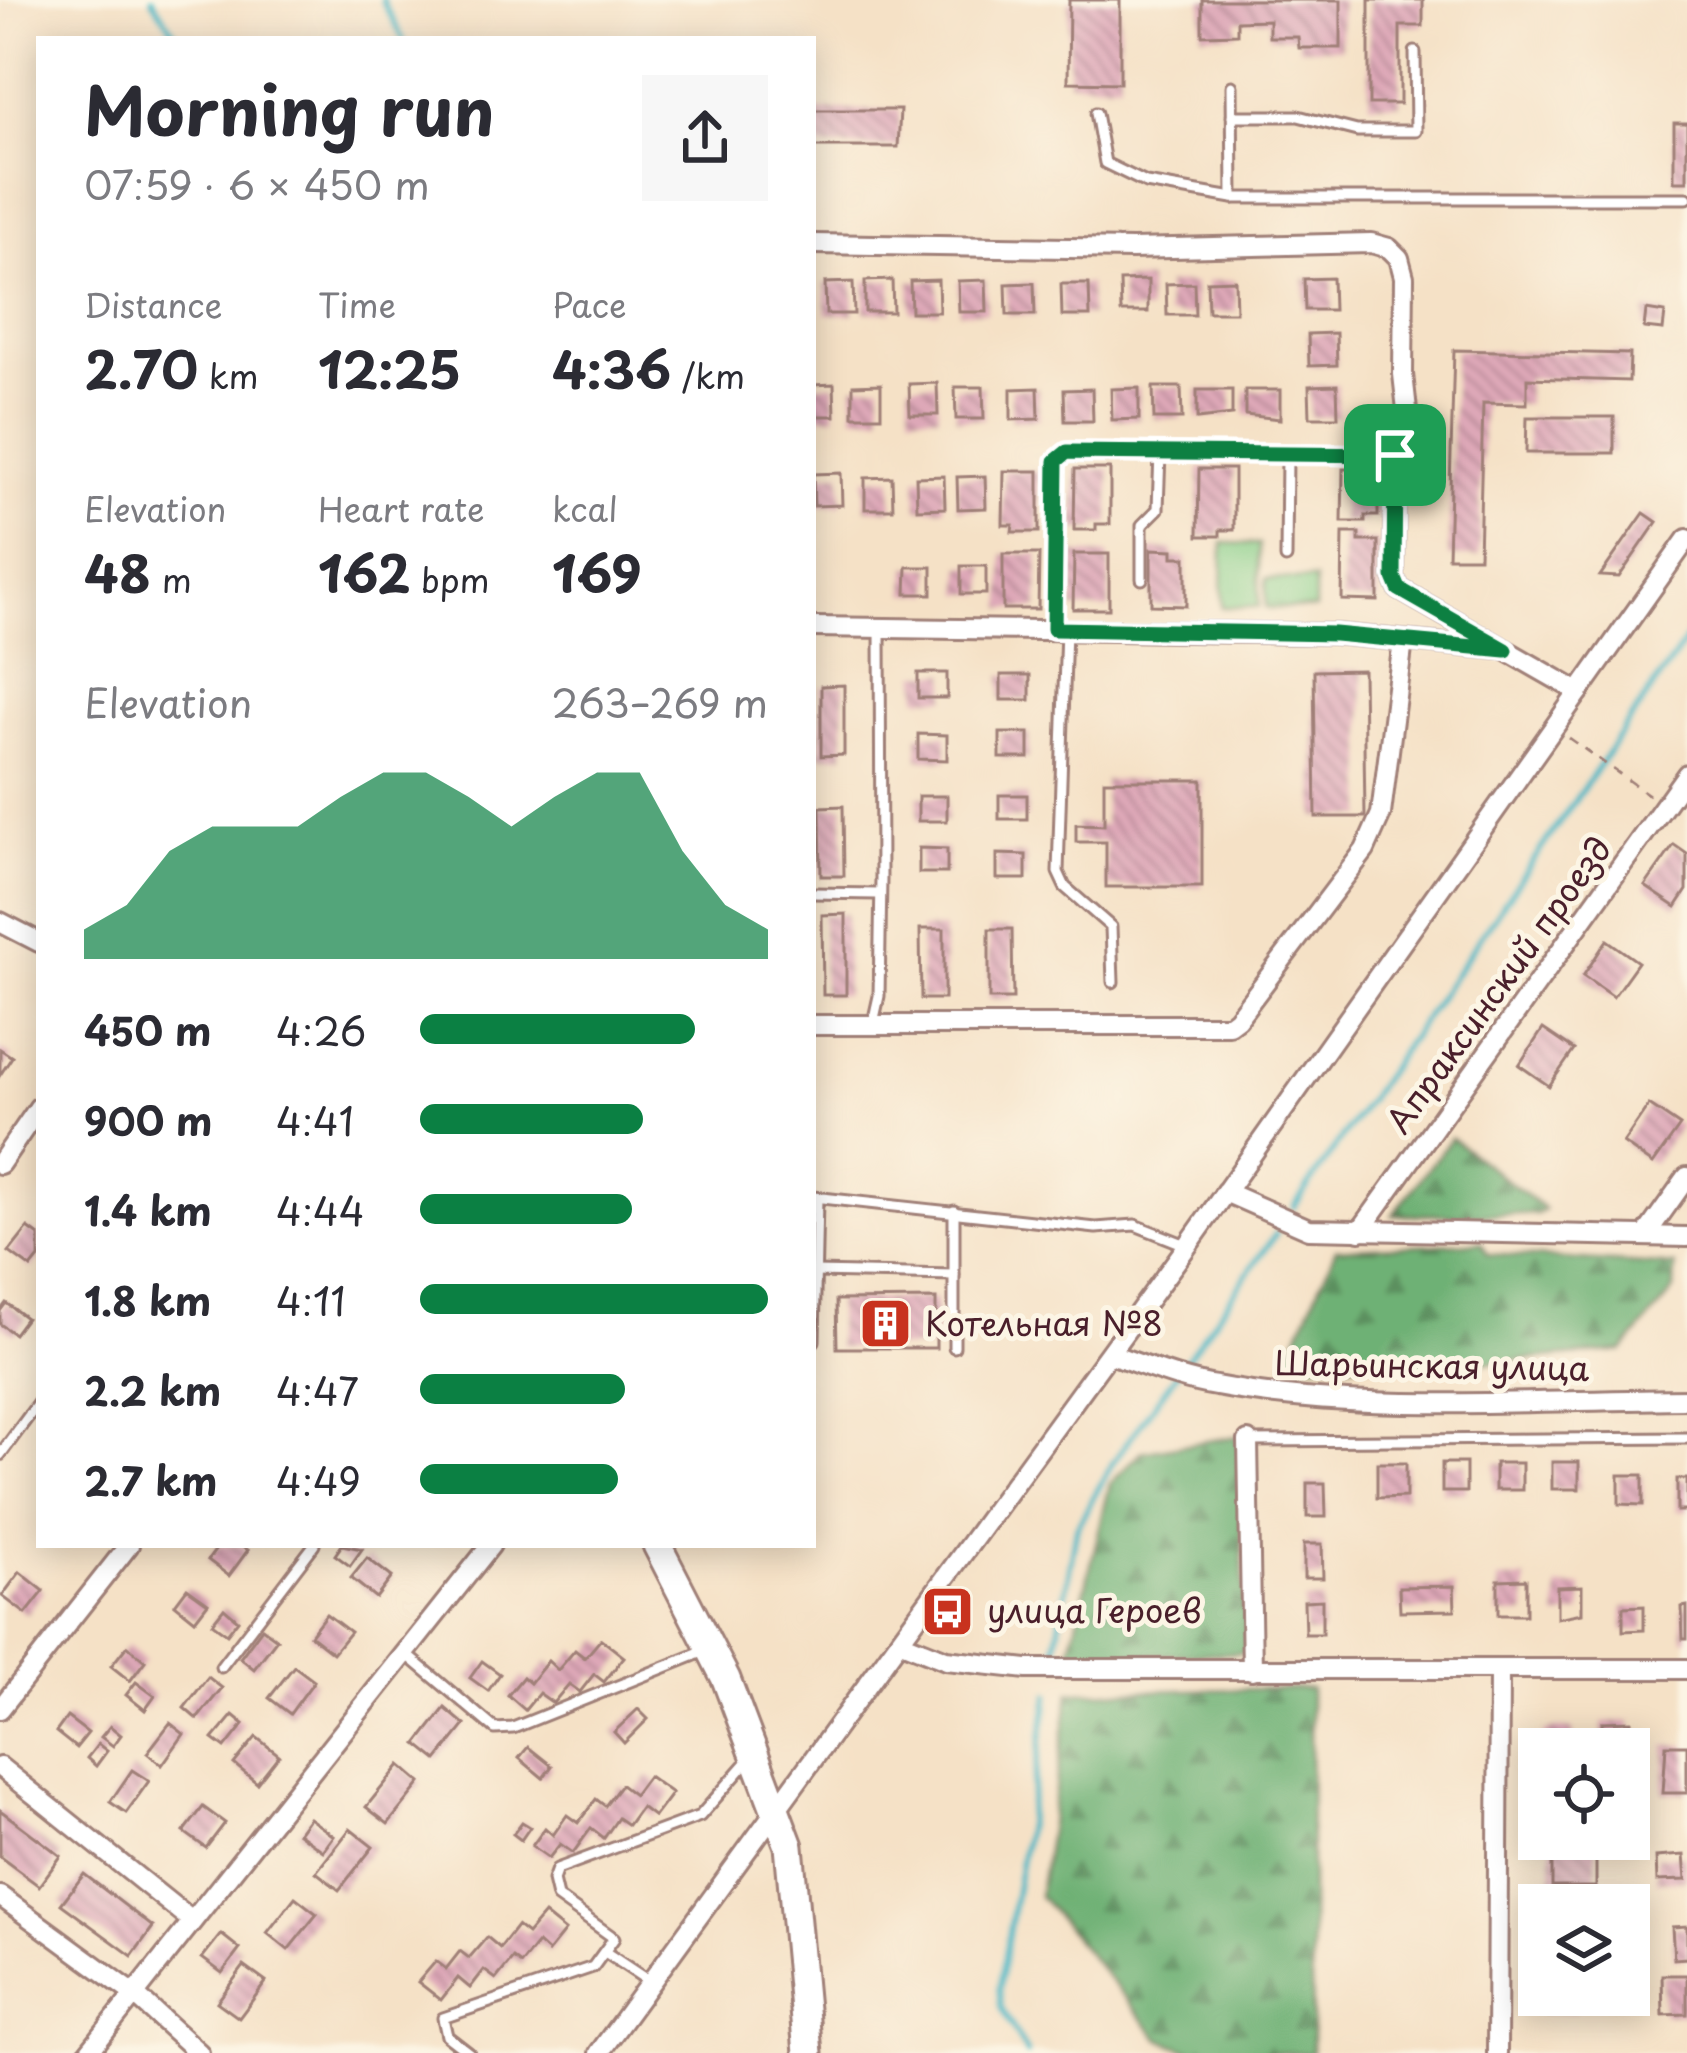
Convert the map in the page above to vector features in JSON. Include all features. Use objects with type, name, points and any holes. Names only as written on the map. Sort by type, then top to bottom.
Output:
[{"type":"street","points":[[816,244],[1132,249],[1371,243],[1389,248],[1399,258],[1404,277],[1406,328],[1403,374],[1408,410],[1395,455],[1394,577],[1399,589],[1579,692]]},
{"type":"street","points":[[599,2053],[1110,1354],[1687,539]]},
{"type":"street","points":[[816,627],[1335,634],[1506,650]]},
{"type":"street","points":[[816,1025],[1219,1027],[1237,1019],[1365,850],[1381,814],[1403,641]]},
{"type":"street","name":"Апраксинский проезд","points":[[1360,1231],[1687,774]]},
{"type":"street","points":[[0,922],[36,940]]},
{"type":"street","points":[[0,1164],[36,1111]]},
{"type":"street","points":[[1645,1236],[1687,1177]]},
{"type":"street","points":[[1225,1192],[1309,1229],[1687,1237]]},
{"type":"street","name":"Шарьинская улица","points":[[1110,1354],[1174,1376],[1296,1397],[1687,1400]]},
{"type":"street","points":[[1248,1442],[1252,1670]]},
{"type":"street","points":[[0,1708],[127,1548]]},
{"type":"street","points":[[88,2053],[489,1548]]},
{"type":"street","points":[[659,1548],[756,1751],[790,1846],[808,2053]]},
{"type":"street","points":[[901,1642],[946,1660],[1027,1669],[1687,1669]]},
{"type":"street","points":[[1497,2053],[1499,1670]]},
{"type":"street","points":[[0,1767],[192,1921]]},
{"type":"street","points":[[0,1896],[134,1994],[199,2053]]},
{"type":"lane","points":[[1232,116],[1298,116],[1357,131],[1416,131],[1415,52]]},
{"type":"lane","points":[[1232,86],[1233,197]]},
{"type":"lane","points":[[1096,113],[1106,163],[1147,183],[1233,197],[1687,198]]},
{"type":"lane","points":[[1142,579],[1142,525],[1158,509],[1160,453]]},
{"type":"lane","points":[[1113,982],[1111,927],[1065,886],[1058,872],[1056,461],[1060,454],[1395,455]]},
{"type":"lane","points":[[1286,558],[1287,454]]},
{"type":"lane","points":[[873,1025],[879,996],[880,628]]},
{"type":"lane","points":[[816,893],[878,894]]},
{"type":"lane","points":[[816,1197],[1096,1228],[1135,1225],[1188,1245]]},
{"type":"lane","points":[[954,1211],[954,1348]]},
{"type":"lane","points":[[816,1272],[954,1275]]},
{"type":"lane","points":[[0,1454],[36,1406]]},
{"type":"lane","points":[[1248,1442],[1687,1438]]},
{"type":"lane","points":[[221,1667],[312,1548]]},
{"type":"lane","points":[[405,1653],[495,1729],[513,1728],[710,1649]]},
{"type":"lane","points":[[470,2053],[447,2036],[443,2018],[593,1967],[614,1938],[557,1898],[556,1869],[700,1816],[756,1751]]},
{"type":"lane","points":[[605,1952],[651,1982]]},
{"type":"path","points":[[1568,736],[1664,806]]},
{"type":"green space","points":[[1223,543],[1259,544],[1259,607],[1222,607]]},
{"type":"green space","points":[[1266,579],[1315,580],[1315,609],[1266,608]]},
{"type":"green space","points":[[1451,1138],[1544,1209],[1537,1214],[1393,1215]]},
{"type":"green space","points":[[1481,1242],[1488,1254],[1675,1266],[1674,1290],[1623,1351],[1501,1362],[1285,1364],[1336,1249]]},
{"type":"green space","points":[[1238,1436],[1246,1653],[1069,1657],[1110,1484],[1141,1452]]},
{"type":"green space","points":[[1310,1688],[1312,2053],[1195,2053],[1160,2039],[1039,1896],[1070,1692]]},
{"type":"building","points":[[1069,0],[1120,0],[1120,83],[1068,82]]},
{"type":"building","points":[[1202,0],[1341,0],[1341,48],[1299,48],[1298,37],[1269,37],[1269,20],[1237,21],[1237,34],[1202,35]]},
{"type":"building","points":[[1369,0],[1423,0],[1423,26],[1400,26],[1400,104],[1369,104]]},
{"type":"building","points":[[816,110],[900,110],[898,147],[816,147]]},
{"type":"building","points":[[1674,123],[1687,123],[1687,181],[1674,181]]},
{"type":"building","points":[[1332,278],[1333,310],[1305,310],[1304,279]]},
{"type":"building","points":[[892,280],[893,312],[865,312],[865,281]]},
{"type":"building","points":[[938,280],[939,312],[911,312],[910,281]]},
{"type":"building","points":[[986,280],[987,312],[959,312],[958,281]]},
{"type":"building","points":[[1148,280],[1148,312],[1121,312],[1120,281]]},
{"type":"building","points":[[1235,280],[1236,312],[1208,312],[1207,281]]},
{"type":"building","points":[[853,282],[854,314],[826,314],[825,283]]},
{"type":"building","points":[[1034,283],[1035,315],[1007,315],[1006,284]]},
{"type":"building","points":[[1194,283],[1195,315],[1167,315],[1166,284]]},
{"type":"building","points":[[1061,284],[1089,284],[1090,316],[1062,316]]},
{"type":"building","points":[[1646,310],[1665,313],[1663,330],[1644,328]]},
{"type":"building","points":[[1336,333],[1337,365],[1309,366],[1308,334]]},
{"type":"building","points":[[1454,350],[1630,354],[1629,381],[1527,378],[1527,404],[1483,403],[1479,557],[1448,557]]},
{"type":"building","points":[[937,383],[938,415],[910,415],[909,384]]},
{"type":"building","points":[[834,384],[835,416],[816,416],[816,385]]},
{"type":"building","points":[[881,384],[881,416],[853,416],[853,385]]},
{"type":"building","points":[[1337,385],[1338,417],[1310,417],[1309,386]]},
{"type":"building","points":[[955,387],[983,387],[984,419],[956,419]]},
{"type":"building","points":[[1153,387],[1181,387],[1182,419],[1154,419]]},
{"type":"building","points":[[1038,388],[1039,419],[1011,420],[1011,389]]},
{"type":"building","points":[[1139,388],[1139,419],[1112,420],[1111,389]]},
{"type":"building","points":[[1092,389],[1093,421],[1065,421],[1064,390]]},
{"type":"building","points":[[1197,390],[1232,390],[1232,415],[1197,419]]},
{"type":"building","points":[[1245,390],[1280,390],[1280,419],[1245,415]]},
{"type":"building","points":[[1527,417],[1614,417],[1614,453],[1526,453]]},
{"type":"building","points":[[1075,469],[1110,469],[1110,524],[1096,524],[1096,530],[1074,530]]},
{"type":"building","points":[[1199,469],[1234,469],[1234,530],[1220,530],[1220,536],[1198,536]]},
{"type":"building","points":[[1343,469],[1378,469],[1378,516],[1365,516],[1365,522],[1342,522]]},
{"type":"building","points":[[1004,471],[1039,471],[1039,532],[1012,532],[1013,525],[1003,525]]},
{"type":"building","points":[[841,473],[842,505],[816,506],[816,474]]},
{"type":"building","points":[[944,476],[945,508],[917,509],[916,477]]},
{"type":"building","points":[[985,476],[986,508],[958,509],[957,477]]},
{"type":"building","points":[[892,477],[893,509],[865,509],[865,478]]},
{"type":"building","points":[[1644,513],[1657,522],[1619,577],[1600,576]]},
{"type":"building","points":[[1343,533],[1359,533],[1359,541],[1378,541],[1378,601],[1342,600]]},
{"type":"building","points":[[1151,549],[1173,550],[1173,557],[1186,557],[1186,606],[1151,605]]},
{"type":"building","points":[[1003,554],[1039,554],[1038,609],[1003,609]]},
{"type":"building","points":[[1074,554],[1109,554],[1109,609],[1073,609]]},
{"type":"building","points":[[961,566],[986,566],[986,594],[961,594]]},
{"type":"building","points":[[907,567],[932,567],[932,594],[906,594]]},
{"type":"building","points":[[1363,670],[1365,817],[1316,817],[1314,671]]},
{"type":"building","points":[[918,673],[947,673],[947,698],[918,698]]},
{"type":"building","points":[[1001,675],[1030,675],[1030,700],[1001,700]]},
{"type":"building","points":[[844,685],[844,755],[821,756],[821,686]]},
{"type":"building","points":[[1000,733],[1029,733],[1029,758],[1000,758]]},
{"type":"building","points":[[918,734],[947,735],[947,760],[918,759]]},
{"type":"building","points":[[1104,780],[1202,780],[1202,887],[1106,887],[1106,842],[1076,842],[1076,824],[1104,825]]},
{"type":"building","points":[[999,795],[1027,795],[1027,819],[999,819]]},
{"type":"building","points":[[918,796],[947,796],[947,821],[918,821]]},
{"type":"building","points":[[843,806],[844,876],[821,876],[820,807]]},
{"type":"building","points":[[1674,845],[1687,854],[1687,890],[1676,907],[1645,886]]},
{"type":"building","points":[[919,848],[947,849],[947,873],[919,873]]},
{"type":"building","points":[[997,854],[1026,855],[1026,879],[997,879]]},
{"type":"building","points":[[846,914],[846,995],[823,995],[822,915]]},
{"type":"building","points":[[920,929],[944,929],[944,999],[921,999]]},
{"type":"building","points":[[989,929],[1012,929],[1013,999],[989,999]]},
{"type":"building","points":[[1607,940],[1638,962],[1613,997],[1583,976]]},
{"type":"building","points":[[1543,1029],[1574,1050],[1549,1086],[1519,1065]]},
{"type":"building","points":[[0,1049],[12,1057],[0,1075]]},
{"type":"building","points":[[1649,1105],[1680,1126],[1653,1164],[1623,1143]]},
{"type":"building","points":[[28,1228],[36,1234],[36,1262],[31,1268],[9,1252]]},
{"type":"building","name":"Котельная №8","points":[[936,1299],[936,1348],[837,1348],[836,1300]]},
{"type":"building","points":[[6,1303],[26,1318],[14,1334],[0,1324]]},
{"type":"building","points":[[1552,1462],[1579,1462],[1579,1489],[1552,1489]]},
{"type":"building","points":[[1377,1463],[1406,1463],[1406,1497],[1377,1498]]},
{"type":"building","points":[[1442,1463],[1466,1463],[1466,1492],[1442,1492]]},
{"type":"building","points":[[1495,1463],[1522,1463],[1522,1490],[1495,1490]]},
{"type":"building","points":[[1619,1475],[1643,1475],[1643,1505],[1619,1504]]},
{"type":"building","points":[[1677,1479],[1687,1479],[1687,1511],[1677,1511]]},
{"type":"building","points":[[1307,1483],[1325,1483],[1326,1517],[1307,1517]]},
{"type":"building","points":[[1304,1544],[1322,1544],[1323,1578],[1304,1578]]},
{"type":"building","points":[[217,1548],[248,1550],[229,1576],[208,1560]]},
{"type":"building","points":[[340,1548],[362,1549],[350,1566],[335,1555]]},
{"type":"building","points":[[367,1558],[392,1577],[376,1598],[351,1578]]},
{"type":"building","points":[[20,1572],[44,1591],[26,1614],[2,1596]]},
{"type":"building","points":[[1526,1579],[1526,1615],[1498,1615],[1498,1580]]},
{"type":"building","points":[[1454,1586],[1455,1610],[1400,1611],[1399,1587]]},
{"type":"building","points":[[1582,1586],[1582,1613],[1557,1618],[1557,1587]]},
{"type":"building","points":[[187,1588],[208,1603],[195,1620],[175,1604]]},
{"type":"building","points":[[1322,1600],[1322,1634],[1305,1634],[1304,1601]]},
{"type":"building","points":[[1644,1606],[1644,1630],[1623,1631],[1623,1607]]},
{"type":"building","points":[[1687,1606],[1687,1639],[1683,1639],[1682,1607]]},
{"type":"building","points":[[224,1608],[238,1620],[227,1634],[212,1623]]},
{"type":"building","points":[[326,1614],[350,1632],[333,1653],[310,1635]]},
{"type":"building","points":[[262,1628],[277,1639],[254,1669],[240,1658]]},
{"type":"building","points":[[601,1639],[624,1657],[604,1682],[594,1674],[580,1692],[569,1684],[553,1703],[539,1693],[525,1710],[508,1695],[523,1677],[530,1683],[548,1661],[558,1670],[575,1650],[585,1658]]},
{"type":"building","points":[[127,1646],[145,1661],[130,1681],[111,1666]]},
{"type":"building","points":[[482,1661],[500,1674],[488,1691],[470,1678]]},
{"type":"building","points":[[294,1666],[314,1681],[290,1714],[269,1698]]},
{"type":"building","points":[[208,1677],[222,1688],[197,1719],[184,1708]]},
{"type":"building","points":[[136,1682],[155,1696],[145,1710],[126,1695]]},
{"type":"building","points":[[445,1708],[465,1725],[437,1760],[417,1744]]},
{"type":"building","points":[[638,1709],[648,1719],[624,1743],[614,1732]]},
{"type":"building","points":[[233,1715],[244,1724],[225,1748],[213,1739]]},
{"type":"building","points":[[67,1717],[88,1733],[76,1748],[56,1732]]},
{"type":"building","points":[[1631,1721],[1631,1728],[1602,1728],[1602,1722]]},
{"type":"building","points":[[170,1723],[184,1734],[162,1765],[147,1753]]},
{"type":"building","points":[[110,1726],[121,1735],[113,1746],[101,1737]]},
{"type":"building","points":[[256,1737],[279,1755],[257,1783],[234,1764]]},
{"type":"building","points":[[98,1744],[107,1751],[96,1766],[87,1758]]},
{"type":"building","points":[[1666,1745],[1687,1745],[1687,1793],[1663,1793]]},
{"type":"building","points":[[528,1747],[552,1766],[543,1778],[519,1758]]},
{"type":"building","points":[[400,1765],[421,1783],[388,1824],[366,1807]]},
{"type":"building","points":[[132,1770],[149,1781],[126,1813],[110,1802]]},
{"type":"building","points":[[648,1776],[672,1793],[654,1817],[641,1807],[628,1825],[618,1818],[604,1838],[591,1828],[573,1853],[560,1844],[549,1858],[532,1846],[545,1828],[553,1835],[567,1815],[578,1823],[596,1799],[605,1806],[621,1785],[634,1795]]},
{"type":"building","points":[[203,1807],[225,1823],[206,1848],[184,1832]]},
{"type":"building","points":[[0,1810],[61,1856],[39,1886],[0,1857]]},
{"type":"building","points":[[309,1818],[334,1836],[323,1851],[298,1833]]},
{"type":"building","points":[[522,1822],[530,1827],[521,1840],[513,1834]]},
{"type":"building","points":[[350,1829],[373,1847],[339,1890],[316,1872]]},
{"type":"building","points":[[1684,1855],[1686,1880],[1657,1881],[1656,1857]]},
{"type":"building","points":[[1552,1860],[1596,1860],[1596,1884],[1552,1884]]},
{"type":"building","points":[[84,1874],[153,1927],[132,1956],[61,1904]]},
{"type":"building","points":[[295,1897],[317,1914],[288,1950],[267,1933]]},
{"type":"building","points":[[544,1914],[565,1931],[548,1952],[538,1943],[521,1964],[513,1958],[496,1979],[484,1970],[470,1988],[458,1978],[441,2000],[418,1982],[436,1961],[446,1969],[460,1951],[469,1958],[487,1937],[500,1948],[517,1926],[527,1934]]},
{"type":"building","points":[[1687,1926],[1687,1958],[1674,1959],[1672,1927]]},
{"type":"building","points":[[221,1934],[240,1949],[222,1973],[202,1958]]},
{"type":"building","points":[[244,1966],[266,1982],[239,2018],[217,2002]]},
{"type":"building","points":[[1662,1975],[1687,1975],[1687,2014],[1663,2015]]},
{"type":"waterway","points":[[152,0],[177,36]]},
{"type":"waterway","points":[[382,0],[401,36]]},
{"type":"waterway","points":[[1294,1207],[1687,638]]},
{"type":"waterway","points":[[1053,1662],[1077,1527],[1113,1462],[1276,1234]]},
{"type":"waterway","points":[[1027,2053],[1001,2008],[999,1989],[1049,1694]]},
{"type":"place","name":"Котельная №8","points":[[886,1324]]},
{"type":"place","name":"улица Героев","points":[[948,1611]]},
{"type":"route","points":[[1060,454],[1395,455],[1394,577],[1399,589],[1506,650],[1335,634],[1054,629],[1056,461],[1060,454]]}]
